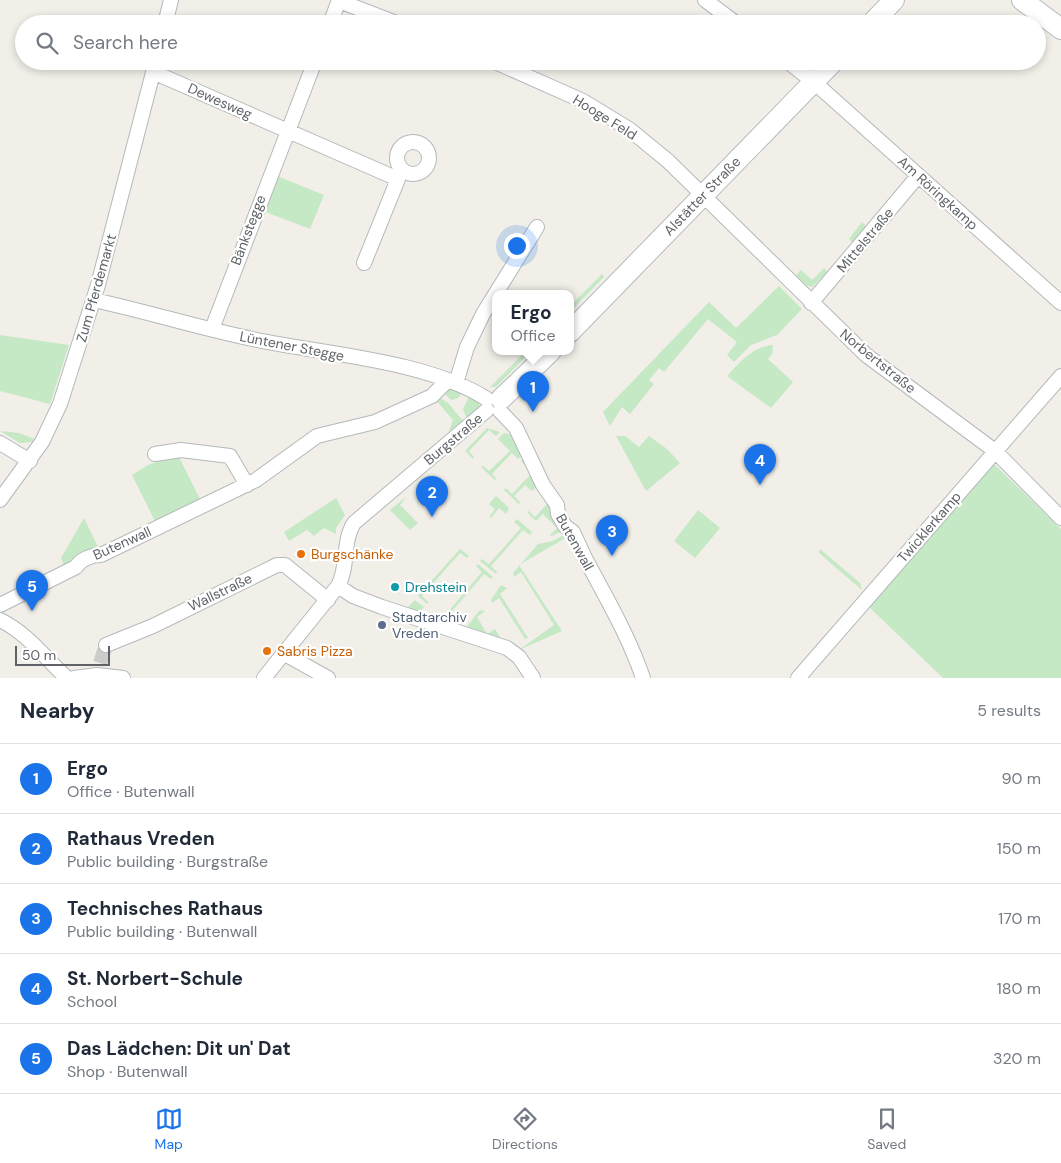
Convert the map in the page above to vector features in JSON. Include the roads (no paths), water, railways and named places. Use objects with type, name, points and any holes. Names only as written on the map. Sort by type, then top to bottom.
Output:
[{"type":"street","points":[[168,15],[172,0]]},
{"type":"street","points":[[333,15],[339,0],[376,15]]},
{"type":"street","points":[[705,0],[725,15]]},
{"type":"street","points":[[880,15],[894,0]]},
{"type":"street","points":[[1022,0],[1043,15]]},
{"type":"street","points":[[1046,17],[1061,28]]},
{"type":"street","name":"Zum Pferdemarkt","points":[[0,500],[30,461],[44,439],[60,404],[94,300],[153,70]]},
{"type":"street","name":"Dewesweg","points":[[162,70],[287,132]]},
{"type":"street","name":"Bänkstegge","points":[[212,329],[311,70]]},
{"type":"street","name":"Hooge Feld","points":[[513,70],[583,101],[629,129],[668,161],[702,196]]},
{"type":"street","name":"Am Röringkamp","points":[[798,70],[815,83],[1061,303]]},
{"type":"street","name":"Alstätter Straße","points":[[574,328],[826,70]]},
{"type":"street","points":[[287,132],[400,174],[364,263]]},
{"type":"street","name":"Mittelstraße","points":[[811,303],[918,176]]},
{"type":"street","name":"Norbertstraße","points":[[702,196],[866,355],[994,451],[1061,518]]},
{"type":"street","points":[[498,290],[537,227]]},
{"type":"street","name":"Lüntener Stegge","points":[[94,300],[255,340],[365,359],[452,382],[494,405]]},
{"type":"street","points":[[452,382],[466,347],[492,300]]},
{"type":"street","points":[[494,405],[547,355]]},
{"type":"street","name":"Twicklerkamp","points":[[798,678],[1061,376]]},
{"type":"street","name":"Butenwall","points":[[0,605],[76,568],[79,563],[95,555],[101,555],[247,485],[286,460],[317,436],[375,422],[432,396],[452,382]]},
{"type":"street","name":"Butenwall","points":[[494,405],[516,428],[543,485],[557,505],[558,514],[583,550],[584,556],[603,594],[618,616],[643,678]]},
{"type":"street","name":"Burgstraße","points":[[264,678],[338,586],[345,572],[347,538],[354,523],[494,405]]},
{"type":"street","points":[[0,443],[30,461]]},
{"type":"street","points":[[155,454],[181,450],[230,456],[247,485]]},
{"type":"street","name":"Wallstraße","points":[[106,646],[153,626],[277,565],[285,564],[328,600]]},
{"type":"street","points":[[338,586],[353,596],[382,607],[506,648],[519,657],[532,678]]},
{"type":"street","points":[[0,620],[12,626],[30,641],[67,678]]},
{"type":"street","points":[[283,653],[328,678]]},
{"type":"street","points":[[74,678],[99,669],[123,678]]},
{"type":"tunnel","points":[[100,663],[106,645]]},
{"type":"place","name":"Ergo","points":[[533,412]]},
{"type":"place","name":"St. Norbert-Schule","points":[[760,485]]},
{"type":"place","name":"Rathaus Vreden","points":[[432,517]]},
{"type":"place","name":"Burgschänke","points":[[301,554]]},
{"type":"place","name":"Technisches Rathaus","points":[[612,556]]},
{"type":"place","name":"Drehstein","points":[[395,587]]},
{"type":"place","name":"Das Lädchen: Dit un' Dat","points":[[32,611]]},
{"type":"place","name":"Stadtarchiv Vreden","points":[[382,625]]},
{"type":"place","name":"Sabris Pizza","points":[[267,651]]}]
